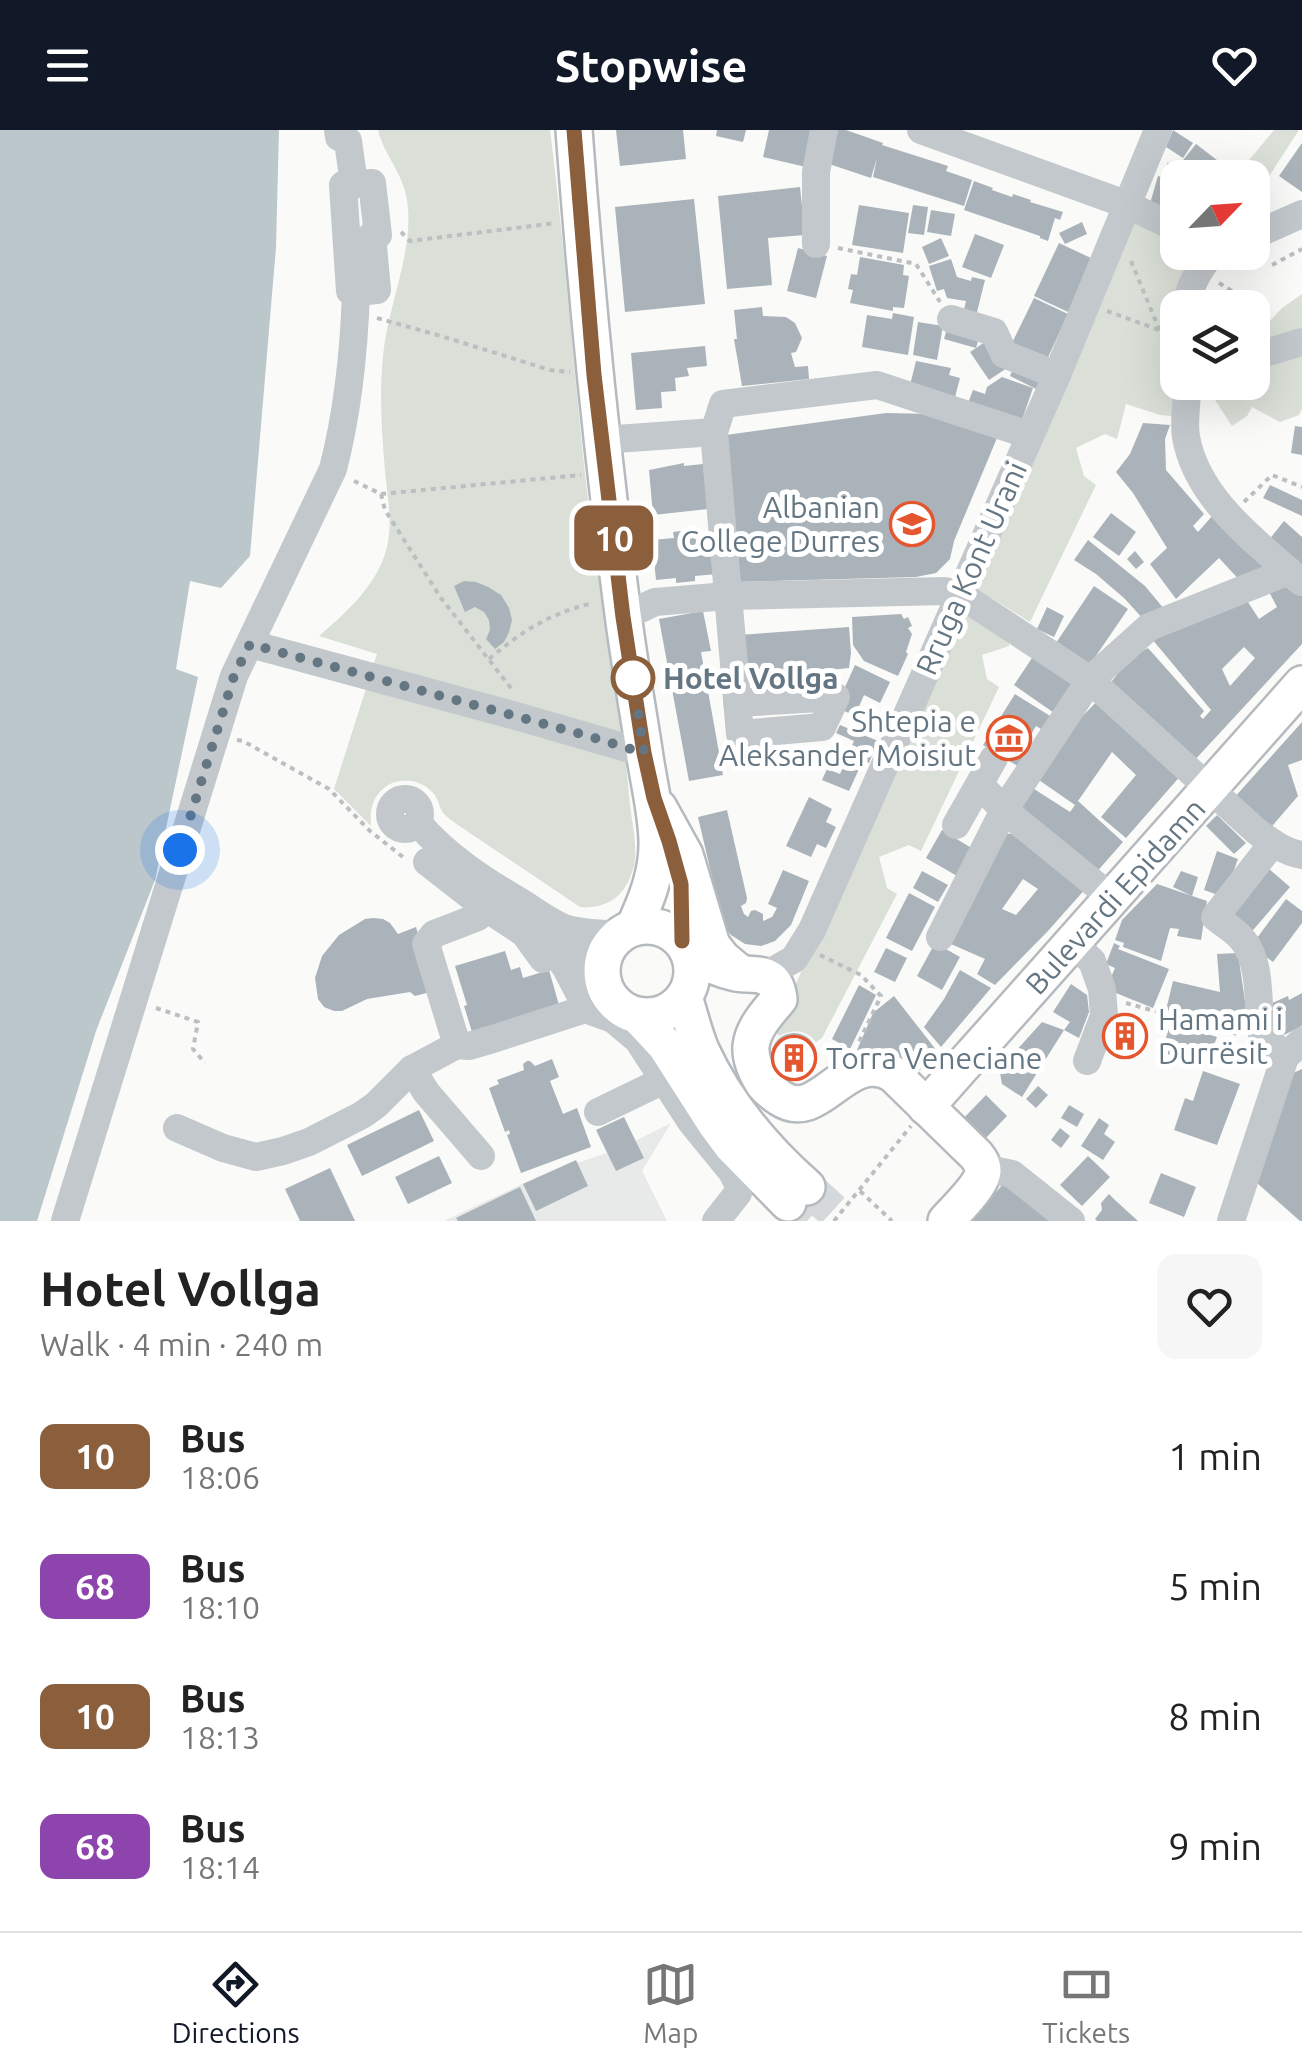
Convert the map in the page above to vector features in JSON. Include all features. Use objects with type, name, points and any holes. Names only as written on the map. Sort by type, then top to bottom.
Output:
[{"type":"main road","points":[[574,130],[594,375],[622,608],[644,753],[681,884],[692,977],[684,998],[664,1014],[651,1016],[611,1002]]},
{"type":"main road","name":"Bulevardi Epidamn","points":[[926,1106],[1302,684]]},
{"type":"main road","points":[[654,798],[657,843],[648,898],[626,931],[611,943],[603,962],[611,1002],[666,1045],[732,1146],[797,1195],[717,1079],[702,1051],[684,998]]},
{"type":"main road","points":[[654,798],[685,854],[712,945],[722,958],[762,983]]},
{"type":"main road","points":[[626,931],[647,925],[660,927],[708,966],[762,983]]},
{"type":"main road","name":"Rruga Kont Urani","points":[[762,983],[761,1020],[751,1046],[755,1070],[768,1090],[786,1102],[806,1104],[843,1078],[864,1070]]},
{"type":"main road","points":[[864,1070],[884,1069],[894,1074],[976,1155],[983,1168],[978,1184],[946,1221]]},
{"type":"street","points":[[338,130],[339,137],[348,140],[354,184]]},
{"type":"street","points":[[816,244],[816,172],[824,130]]},
{"type":"street","points":[[921,130],[1123,217],[1160,225]]},
{"type":"street","name":"Rruga Kont Urani","points":[[762,983],[801,971],[809,940],[1057,375],[1158,130]]},
{"type":"street","points":[[65,1221],[234,676],[332,469],[350,384],[355,302],[350,291],[343,185],[372,183],[377,290],[355,302]]},
{"type":"street","points":[[1270,228],[1302,214]]},
{"type":"street","points":[[951,319],[994,332],[1004,354],[1057,375]]},
{"type":"street","points":[[1270,352],[1302,342]]},
{"type":"street","points":[[737,702],[714,432],[723,404],[877,385],[1029,436]]},
{"type":"street","points":[[940,937],[1004,810],[1090,680],[1149,628],[1296,577],[1213,499],[1186,436],[1187,400]]},
{"type":"street","points":[[604,456],[714,432]]},
{"type":"street","points":[[622,608],[728,596],[944,591],[961,595],[1090,680],[1273,843],[1302,855]]},
{"type":"street","points":[[250,644],[644,753]]},
{"type":"street","points":[[956,826],[994,758]]},
{"type":"street","points":[[980,785],[1004,810],[1112,898]]},
{"type":"street","points":[[418,824],[524,933],[553,975],[566,968]]},
{"type":"street","points":[[1231,1221],[1285,1046],[1262,1033],[1256,973],[1244,940],[1215,917],[1273,843]]},
{"type":"street","points":[[427,862],[493,899],[564,928],[582,933],[626,931]]},
{"type":"street","points":[[457,1045],[426,944],[434,934],[478,917],[493,899]]},
{"type":"street","points":[[540,915],[540,929],[566,968],[611,1002]]},
{"type":"street","points":[[540,915],[611,1002],[613,1019],[647,1052],[692,1123],[736,1178],[738,1193],[716,1221]]},
{"type":"street","points":[[1072,943],[1092,962],[1102,996],[1104,1016],[1087,1060]]},
{"type":"street","points":[[177,1128],[224,1148],[256,1156],[283,1151],[362,1115],[376,1106],[412,1068],[457,1045],[469,1046],[611,1002]]},
{"type":"street","points":[[412,1068],[426,1092],[481,1156]]},
{"type":"street","points":[[598,1112],[664,1080]]},
{"type":"street","points":[[983,1168],[1012,1174],[1070,1221]]},
{"type":"path","points":[[1123,217],[1160,334]]},
{"type":"path","points":[[374,235],[403,232],[410,241],[542,224],[581,223]]},
{"type":"path","points":[[816,244],[916,264],[951,319]]},
{"type":"path","points":[[1272,265],[1302,249]]},
{"type":"path","points":[[355,302],[441,336],[550,370],[594,375]]},
{"type":"path","points":[[1086,304],[1158,330]]},
{"type":"path","points":[[332,469],[382,494],[604,456]]},
{"type":"path","points":[[1230,516],[1272,475],[1302,487]]},
{"type":"path","points":[[382,494],[385,510],[432,584],[520,700],[516,716]]},
{"type":"path","points":[[489,659],[522,631],[572,608],[622,608]]},
{"type":"path","points":[[215,738],[242,741],[329,790],[406,860],[427,862]]},
{"type":"path","points":[[809,940],[861,974],[881,996],[851,1058],[864,1070]]},
{"type":"path","points":[[1102,996],[1285,1046]]},
{"type":"path","points":[[134,1000],[198,1022],[193,1049],[205,1063]]},
{"type":"path","points":[[834,1221],[926,1106]]},
{"type":"path","points":[[860,1191],[892,1221]]},
{"type":"shaded area","points":[[0,130],[279,130],[276,247],[250,556],[221,588],[190,581],[176,669],[198,677],[155,880],[96,1031],[37,1221],[0,1221]]},
{"type":"shaded area","points":[[378,130],[550,130],[592,533],[635,844],[634,866],[626,885],[615,898],[600,906],[580,907],[458,825],[445,815],[434,794],[423,785],[402,781],[383,789],[372,806],[371,826],[334,789],[377,654],[319,636],[350,607],[377,573],[390,528],[382,371],[408,219],[405,190]]},
{"type":"shaded area","points":[[1274,130],[1299,130],[1270,175],[1270,160],[1249,160]]},
{"type":"shaded area","points":[[1130,215],[1160,232],[1160,270],[1186,270],[1177,290],[1160,290],[1160,400],[1175,400],[1172,416],[1126,404],[1117,439],[1105,434],[1076,448],[1084,476],[1096,485],[1030,622],[977,589]]},
{"type":"shaded area","points":[[1302,294],[1302,409],[1299,415],[1280,422],[1252,407],[1247,416],[1232,426],[1215,400],[1270,400],[1270,321]]},
{"type":"shaded area","points":[[962,607],[1009,638],[1009,646],[982,655],[987,679],[999,687],[921,851],[909,845],[879,857],[887,888],[897,894],[822,1038],[816,1042],[799,1032],[779,1036],[775,1031]]},
{"type":"shaded area","points":[[671,1123],[642,1171],[667,1221],[444,1221],[539,1176],[621,1148]]},
{"type":"building","points":[[616,130],[683,130],[686,159],[620,166]]},
{"type":"building","points":[[717,130],[746,130],[743,142],[716,136]]},
{"type":"building","points":[[769,130],[815,130],[806,167],[763,157]]},
{"type":"building","points":[[831,130],[846,130],[948,166],[946,171],[972,180],[964,206],[873,177],[877,158],[871,178],[820,161]]},
{"type":"building","points":[[1173,130],[1193,143],[1183,158],[1166,147]]},
{"type":"building","points":[[1302,143],[1302,192],[1279,176]]},
{"type":"building","points":[[1196,144],[1217,160],[1183,160]]},
{"type":"building","points":[[1160,176],[1160,211],[1149,207]]},
{"type":"building","points":[[974,181],[1063,212],[1060,220],[1055,218],[1048,241],[964,210]]},
{"type":"building","points":[[800,187],[805,235],[768,238],[772,285],[727,289],[718,196]]},
{"type":"building","points":[[694,199],[705,304],[625,312],[615,207]]},
{"type":"building","points":[[859,205],[909,213],[903,253],[852,245]]},
{"type":"building","points":[[913,205],[928,207],[924,235],[908,233]]},
{"type":"building","points":[[931,210],[955,214],[951,236],[927,232]]},
{"type":"building","points":[[1082,222],[1087,234],[1065,244],[1059,233]]},
{"type":"building","points":[[975,234],[1004,245],[991,278],[962,267]]},
{"type":"building","points":[[941,238],[949,256],[929,264],[922,247]]},
{"type":"building","points":[[1059,243],[1093,259],[1068,312],[1034,296]]},
{"type":"building","points":[[798,248],[827,256],[816,298],[787,291]]},
{"type":"building","points":[[860,257],[904,265],[903,275],[909,276],[904,308],[893,307],[893,311],[850,303],[851,274],[857,275]]},
{"type":"building","points":[[951,259],[957,277],[985,280],[976,316],[963,313],[966,301],[947,298],[944,289],[937,291],[929,266]]},
{"type":"building","points":[[1034,298],[1068,314],[1044,366],[1009,349]]},
{"type":"building","points":[[762,307],[763,316],[786,317],[795,323],[802,338],[796,352],[791,353],[795,367],[808,366],[809,379],[742,386],[734,339],[734,310]]},
{"type":"building","points":[[893,313],[914,317],[908,355],[862,347],[867,315],[892,319]]},
{"type":"building","points":[[918,322],[943,326],[937,360],[913,355]]},
{"type":"building","points":[[948,325],[980,334],[976,348],[944,339]]},
{"type":"building","points":[[988,340],[1007,368],[989,380],[970,352]]},
{"type":"building","points":[[705,346],[707,366],[687,368],[689,376],[675,378],[676,391],[661,392],[662,408],[636,410],[631,353]]},
{"type":"building","points":[[916,361],[951,368],[949,375],[960,378],[954,401],[909,389]]},
{"type":"building","points":[[1015,364],[1041,377],[1036,389],[1010,376]]},
{"type":"building","points":[[1002,377],[1033,388],[1020,426],[968,403],[973,390],[985,394],[987,387]]},
{"type":"building","points":[[886,413],[931,414],[997,438],[950,559],[936,573],[916,577],[736,582],[726,435]]},
{"type":"building","points":[[1143,423],[1170,425],[1165,439],[1166,470],[1204,514],[1193,526],[1198,532],[1213,515],[1277,571],[1244,585],[1219,558],[1176,599],[1150,564],[1167,548],[1116,472],[1130,454]]},
{"type":"building","points":[[1295,426],[1302,427],[1302,455],[1291,453]]},
{"type":"building","points":[[684,463],[703,464],[708,509],[653,515],[649,470]]},
{"type":"building","points":[[1270,485],[1302,500],[1302,516],[1263,498]]},
{"type":"building","points":[[1111,513],[1136,532],[1119,556],[1093,537]]},
{"type":"building","points":[[1284,521],[1302,537],[1302,564],[1297,569],[1268,541]]},
{"type":"building","points":[[689,530],[690,536],[713,534],[717,574],[676,583],[676,578],[656,580],[652,540],[674,538],[673,532]]},
{"type":"building","points":[[1088,540],[1145,586],[1165,610],[1145,621],[1124,598],[1074,560]]},
{"type":"building","points":[[1135,551],[1144,562],[1136,569],[1127,559]]},
{"type":"building","points":[[1287,577],[1302,591],[1302,644],[1192,763],[1108,686],[1131,657],[1148,648],[1204,711],[1200,716],[1203,719],[1211,710],[1152,639],[1244,596],[1259,619],[1277,607],[1266,586]],"holes":[[[1244,647],[1255,658],[1230,686],[1222,669]]]},
{"type":"building","points":[[464,581],[488,587],[501,595],[509,608],[509,632],[495,649],[486,639],[490,630],[484,612],[475,607],[465,612],[454,586]]},
{"type":"building","points":[[1094,586],[1128,609],[1089,666],[1056,643]]},
{"type":"building","points":[[1047,607],[1064,616],[1054,637],[1037,629]]},
{"type":"building","points":[[703,611],[711,651],[701,652],[723,775],[689,781],[659,619]]},
{"type":"building","points":[[901,614],[904,619],[908,617],[912,634],[898,676],[864,661],[853,645],[852,617]]},
{"type":"building","points":[[849,627],[849,668],[773,676],[772,670],[743,672],[738,635]]},
{"type":"building","points":[[1036,652],[1080,684],[1057,715],[1014,685]]},
{"type":"building","points":[[855,665],[890,682],[880,703],[864,695],[855,716],[836,707]]},
{"type":"building","name":"Shtepia e Aleksander Moisiut","points":[[1015,694],[1055,719],[1046,732],[1036,726],[1026,743],[1037,749],[1024,770],[983,745]]},
{"type":"building","points":[[1100,698],[1183,773],[1126,838],[1101,817],[1136,775],[1112,752],[1078,801],[1123,842],[1094,875],[1015,810],[1031,787],[1070,812],[1075,805],[1036,778]]},
{"type":"building","points":[[1302,722],[1302,760],[1288,765],[1298,796],[1267,832],[1233,799]]},
{"type":"building","points":[[840,725],[878,741],[869,763],[848,754],[854,741],[836,733]]},
{"type":"building","points":[[845,763],[859,769],[849,791],[822,780],[827,769],[840,774]]},
{"type":"building","points":[[809,797],[832,809],[826,822],[836,827],[826,848],[817,844],[811,857],[786,846]]},
{"type":"building","points":[[727,810],[747,898],[741,906],[744,914],[748,917],[755,910],[763,914],[763,921],[772,917],[777,908],[768,904],[783,870],[809,881],[791,925],[775,941],[761,946],[745,944],[723,924],[698,817]]},
{"type":"building","points":[[1217,815],[1246,843],[1234,854],[1206,826]]},
{"type":"building","points":[[942,830],[973,849],[957,876],[926,858]]},
{"type":"building","points":[[1000,833],[1024,835],[1088,886],[995,985],[977,974],[985,959],[944,941]],"holes":[[[1023,879],[1038,889],[1016,915],[1002,909]]]},
{"type":"building","points":[[1217,851],[1238,859],[1224,897],[1204,890]]},
{"type":"building","points":[[1268,868],[1290,887],[1248,936],[1226,917]]},
{"type":"building","points":[[922,871],[948,885],[938,902],[913,888]]},
{"type":"building","points":[[1181,871],[1198,877],[1192,896],[1173,887]]},
{"type":"building","points":[[1157,884],[1207,901],[1201,940],[1177,936],[1179,929],[1170,928],[1161,961],[1123,947],[1124,943],[1115,940],[1122,920]]},
{"type":"building","points":[[909,893],[935,907],[912,951],[886,938]]},
{"type":"building","points":[[1286,899],[1302,911],[1302,923],[1273,962],[1251,946]]},
{"type":"building","points":[[373,918],[390,923],[398,934],[416,927],[434,991],[367,999],[342,1011],[324,1007],[318,999],[315,978],[322,956],[339,935]]},
{"type":"building","points":[[935,943],[960,957],[942,990],[917,976]]},
{"type":"building","points":[[1114,943],[1120,946],[1118,949],[1169,969],[1153,1008],[1106,989],[1115,968],[1106,964]]},
{"type":"building","points":[[886,948],[907,958],[895,982],[874,972]]},
{"type":"building","points":[[505,951],[511,970],[520,967],[523,978],[549,970],[559,1005],[472,1032],[455,966]]},
{"type":"building","points":[[1238,953],[1249,1029],[1166,1010],[1173,981],[1220,992],[1217,954]]},
{"type":"building","points":[[960,970],[991,988],[941,1047],[924,1027]]},
{"type":"building","points":[[1071,984],[1087,995],[1089,1012],[1079,1038],[1064,1030],[1070,1022],[1053,1012]]},
{"type":"building","points":[[859,985],[876,995],[850,1049],[832,1039]]},
{"type":"building","points":[[1302,993],[1302,1026],[1284,1035],[1270,1004]]},
{"type":"building","points":[[894,996],[937,1051],[910,1081],[854,1057],[873,1013]]},
{"type":"building","name":"Hamami i Durrësit","points":[[1118,1019],[1142,1028],[1132,1054],[1107,1045]]},
{"type":"building","points":[[1042,1022],[1064,1030],[1022,1097],[1002,1084],[1000,1073]]},
{"type":"building","points":[[1171,1023],[1217,1037],[1214,1045],[1221,1047],[1214,1069],[1161,1052]]},
{"type":"building","name":"Torra Veneciane","points":[[794,1033],[810,1040],[817,1056],[810,1072],[794,1079],[778,1072],[771,1056],[778,1040]]},
{"type":"building","points":[[552,1059],[559,1077],[550,1081],[563,1114],[577,1108],[591,1147],[521,1173],[507,1135],[509,1130],[505,1132],[489,1088],[499,1084],[497,1080],[524,1070],[527,1061],[535,1066]]},
{"type":"building","points":[[1302,1069],[1300,1221],[1257,1183],[1291,1074]]},
{"type":"building","points":[[1203,1071],[1240,1084],[1217,1145],[1174,1130],[1185,1098],[1193,1101]]},
{"type":"building","points":[[1038,1086],[1048,1095],[1036,1108],[1026,1099]]},
{"type":"building","points":[[986,1095],[1007,1116],[982,1142],[960,1122]]},
{"type":"building","points":[[1069,1105],[1084,1114],[1077,1127],[1061,1118]]},
{"type":"building","points":[[419,1110],[434,1141],[362,1176],[347,1145]]},
{"type":"building","points":[[624,1117],[644,1158],[616,1171],[596,1130]]},
{"type":"building","points":[[1099,1118],[1109,1125],[1104,1134],[1115,1142],[1103,1160],[1081,1146]]},
{"type":"building","points":[[1060,1128],[1070,1136],[1061,1148],[1051,1140]]},
{"type":"building","points":[[439,1156],[452,1183],[408,1204],[395,1177]]},
{"type":"building","points":[[1088,1156],[1110,1177],[1082,1206],[1060,1185]]},
{"type":"building","points":[[576,1160],[588,1186],[536,1211],[523,1184]]},
{"type":"building","points":[[330,1168],[355,1221],[300,1221],[285,1189]]},
{"type":"building","points":[[1161,1173],[1196,1187],[1184,1217],[1149,1203]]},
{"type":"building","points":[[1012,1174],[1066,1221],[967,1221]]},
{"type":"building","points":[[520,1187],[536,1221],[456,1218]]},
{"type":"building","points":[[1109,1194],[1138,1221],[1097,1221],[1101,1203]]},
{"type":"tunnel","points":[[807,1187],[844,1221]]},
{"type":"tunnel","points":[[788,1203],[807,1221]]},
{"type":"bus line","name":"10","points":[[574,130],[594,375],[623,617],[644,753],[681,884],[682,941]]},
{"type":"place","name":"Albanian College Durres","points":[[912,524]]},
{"type":"place","name":"Hotel Vollga","points":[[633,678]]},
{"type":"place","name":"Shtepia e Aleksander Moisiut","points":[[1009,738]]},
{"type":"place","name":"Hamami i Durrësit","points":[[1125,1036]]},
{"type":"place","name":"Torra Veneciane","points":[[794,1058]]},
{"type":"route","points":[[180,850],[234,676],[250,644],[644,753],[633,678]]}]
